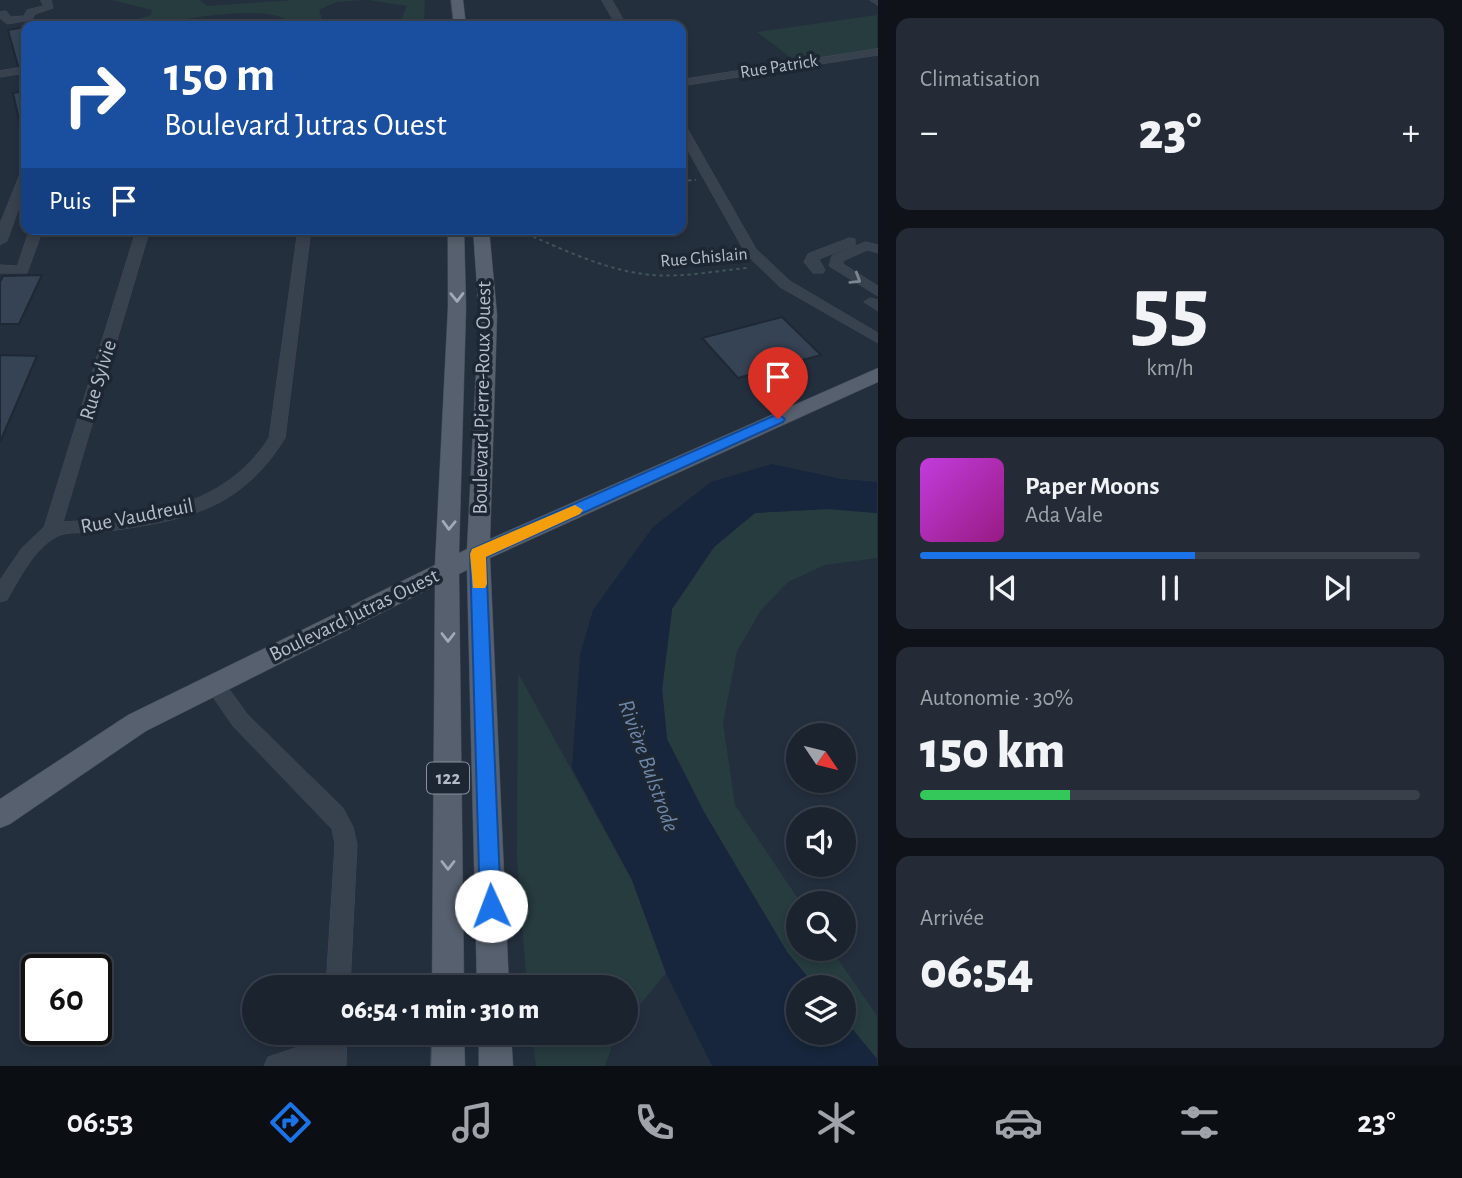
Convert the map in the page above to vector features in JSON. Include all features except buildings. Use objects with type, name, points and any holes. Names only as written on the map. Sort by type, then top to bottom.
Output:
[{"type":"main road","points":[[457,0],[458,21]]},
{"type":"main road","name":"Boulevard Pierre-Roux Ouest","points":[[448,975],[447,569],[457,307],[456,235]]},
{"type":"main road","name":"Boulevard Pierre-Roux Ouest","points":[[481,235],[488,315],[478,554],[494,975]]},
{"type":"main road","name":"Boulevard Jutras Ouest","points":[[0,815],[137,723],[214,684],[478,554],[877,374]]},
{"type":"main road","points":[[448,1045],[448,1066]]},
{"type":"main road","points":[[495,1045],[496,1066]]},
{"type":"street","points":[[3,11],[7,21],[29,18],[30,12],[48,8],[46,0]]},
{"type":"street","points":[[610,0],[620,21]]},
{"type":"street","name":"Rue Patrick","points":[[686,82],[877,52]]},
{"type":"street","points":[[0,74],[21,71]]},
{"type":"street","points":[[686,137],[751,251],[785,284],[877,339]]},
{"type":"street","points":[[0,241],[21,186]]},
{"type":"street","points":[[0,269],[22,270],[35,235]]},
{"type":"street","name":"Rue Sylvie","points":[[52,531],[143,235]]},
{"type":"street","name":"Rue Vaudreuil","points":[[0,595],[27,558],[52,531],[174,514],[214,500],[243,483],[267,457],[277,438],[304,235]]},
{"type":"street","points":[[818,270],[811,262],[813,257],[862,237],[877,240]]},
{"type":"street","points":[[877,249],[866,246],[837,259],[836,266],[877,292]]},
{"type":"street","points":[[877,299],[871,302],[877,307]]},
{"type":"street","points":[[214,684],[240,720],[335,815],[342,827],[346,844],[339,975]]},
{"type":"street","points":[[277,1066],[334,1049]]},
{"type":"path","name":"Rue Ghislain","points":[[534,235],[557,248],[642,274],[698,274],[765,265]]},
{"type":"green space","points":[[112,0],[200,0],[207,6],[292,0],[365,0],[336,2],[319,10],[323,21],[291,21],[267,14],[249,13],[170,21],[131,21],[151,15],[152,10]]},
{"type":"green space","points":[[368,0],[425,0],[424,21],[400,21],[407,6]]},
{"type":"green space","points":[[877,15],[877,52],[799,64],[757,32]]},
{"type":"green space","points":[[828,509],[877,513],[877,558],[825,565],[788,582],[761,610],[737,651],[723,723],[735,805],[793,891],[786,891],[786,950],[704,812],[667,739],[662,689],[672,609],[714,547],[755,513]]},
{"type":"green space","points":[[518,673],[632,880],[666,973],[638,1007],[638,975],[526,975],[517,856]]},
{"type":"green space","points":[[794,961],[839,961],[849,975],[806,975]]},
{"type":"green space","points":[[856,985],[877,1016],[877,1059],[856,1034]]},
{"type":"green space","points":[[534,1045],[613,1045],[605,1066],[536,1066]]},
{"type":"water","name":"Rivière Bulstrode","points":[[772,464],[841,479],[877,482],[877,513],[828,509],[755,513],[714,547],[672,609],[662,689],[667,739],[704,812],[786,950],[786,961],[794,961],[806,975],[786,975],[786,1045],[856,1045],[856,1034],[877,1059],[877,1066],[712,1066],[666,973],[632,880],[572,768],[580,655],[593,610],[653,527],[711,482]]},
{"type":"slow traffic","points":[[479,584],[478,554],[575,510]]},
{"type":"route","points":[[491,906],[478,554],[778,419]]}]
